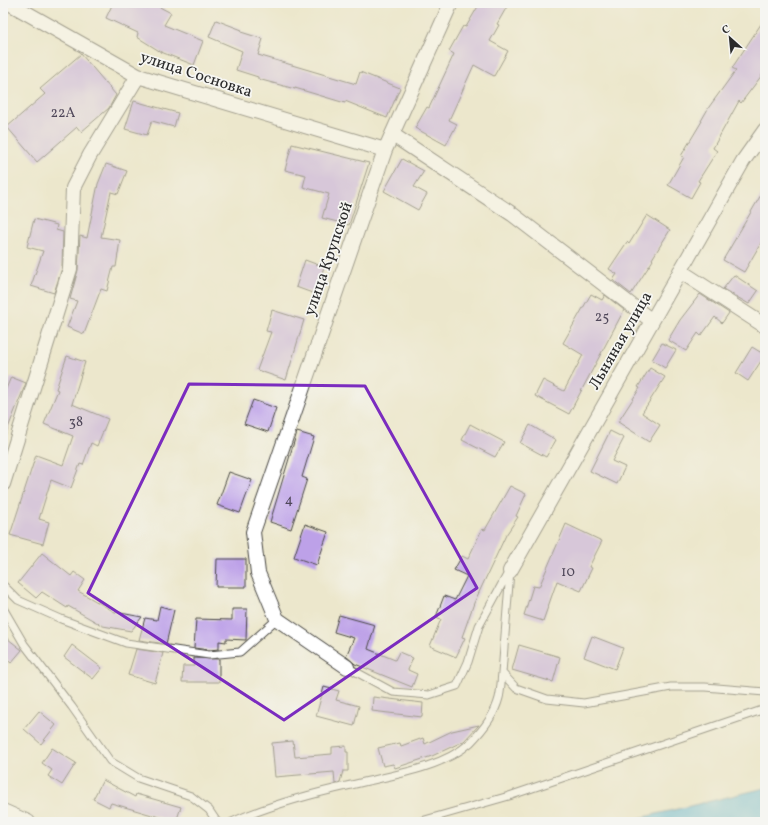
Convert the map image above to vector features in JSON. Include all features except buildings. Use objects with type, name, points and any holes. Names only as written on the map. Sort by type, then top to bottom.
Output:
[{"type":"street","name":"улица Сосновка","points":[[9,3],[138,76],[385,150]]},
{"type":"street","name":"улица Крупской","points":[[277,619],[258,573],[252,532],[385,150],[451,3]]},
{"type":"street","points":[[3,484],[70,269],[73,188],[90,154],[138,76]]},
{"type":"street","name":"Льняная улица","points":[[510,571],[743,161],[765,130]]},
{"type":"street","points":[[393,135],[512,214],[652,321]]},
{"type":"street","points":[[680,271],[765,326]]},
{"type":"street","points":[[277,619],[347,667]]},
{"type":"street","points":[[3,811],[28,822]]},
{"type":"lane","points":[[347,667],[394,692],[429,695],[456,686],[468,662],[479,626],[510,571]]},
{"type":"lane","points":[[232,822],[311,795],[399,773],[442,760],[469,743],[489,720],[499,698],[510,571]]},
{"type":"lane","points":[[3,585],[18,600],[61,620],[126,643],[209,655],[240,652],[277,619]]},
{"type":"lane","points":[[3,608],[24,644],[72,707],[110,761],[138,778],[192,796],[209,810],[217,822]]},
{"type":"lane","points":[[502,674],[516,688],[547,699],[584,703],[671,687],[705,687],[765,692]]},
{"type":"lane","points":[[418,822],[509,796],[765,709]]},
{"type":"highlighted area","points":[[189,384],[365,386],[477,588],[284,720],[88,593]]},
{"type":"water","points":[[765,788],[765,822],[623,822]]}]
